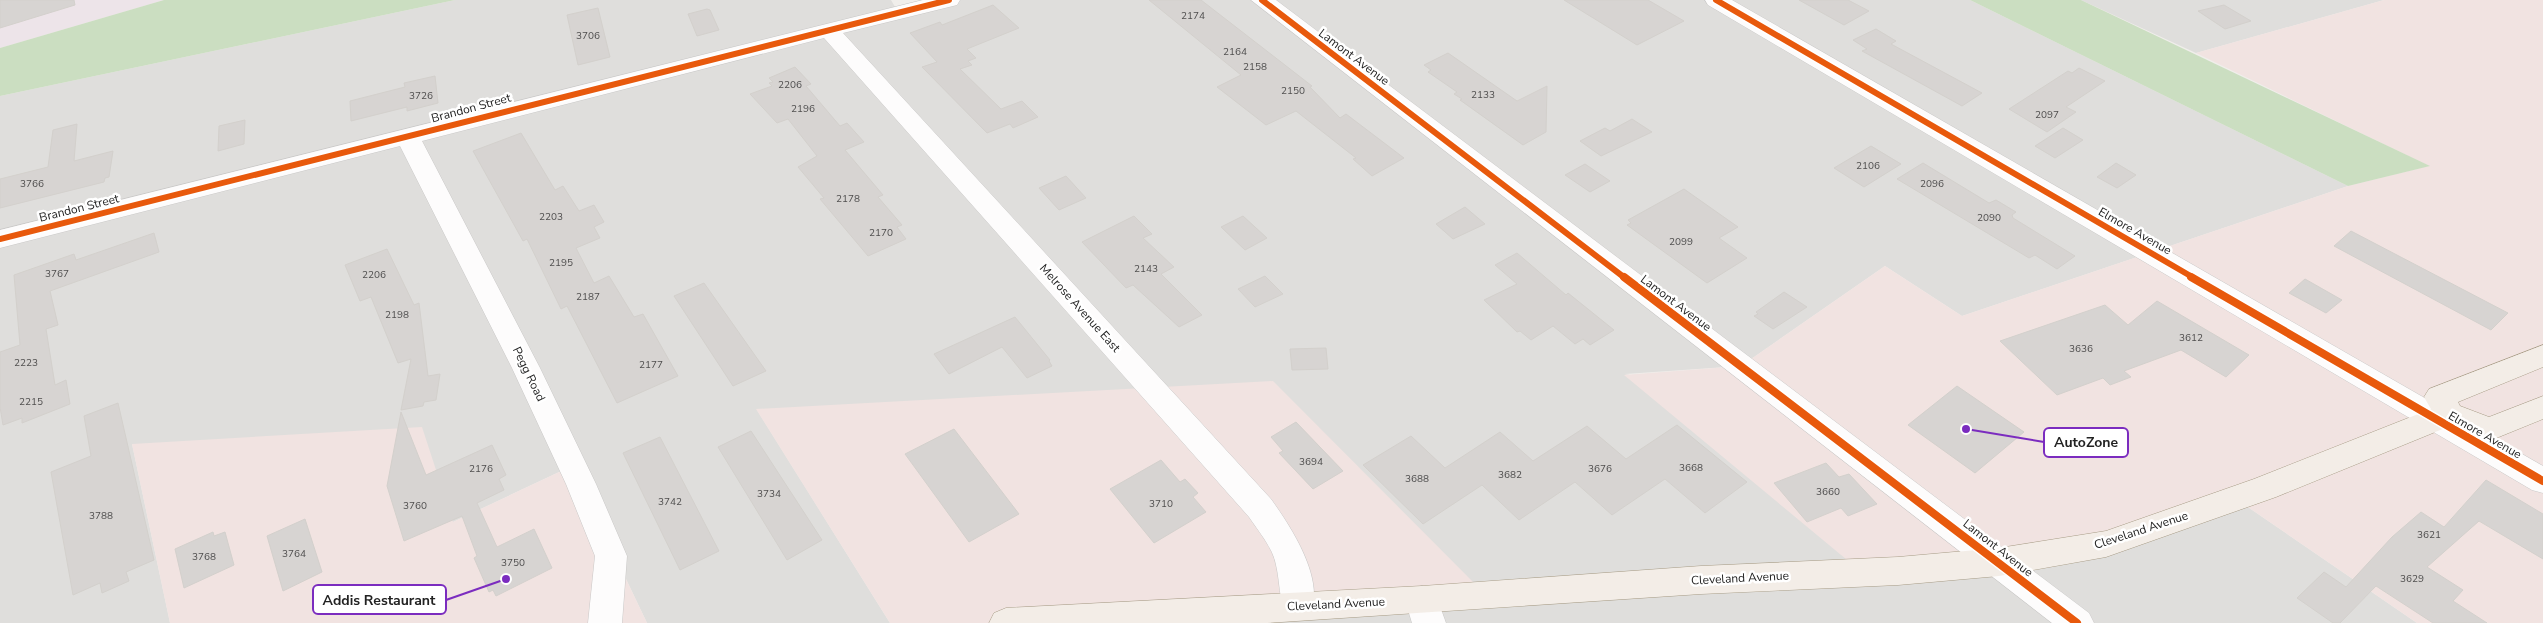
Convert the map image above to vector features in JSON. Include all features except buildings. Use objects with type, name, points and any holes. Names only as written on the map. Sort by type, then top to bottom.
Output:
[{"type":"main road","points":[[2543,356],[2439,398],[2443,416],[2489,429],[2543,407]]},
{"type":"main road","name":"Cleveland Avenue","points":[[1006,623],[1298,605],[1425,611],[1701,580],[1898,571],[1999,562],[2106,544],[2265,488],[2443,416]]},
{"type":"street","name":"Brandon Street","points":[[0,239],[949,0]]},
{"type":"street","name":"Lamont Avenue","points":[[1262,0],[2077,623]]},
{"type":"street","name":"Elmore Avenue","points":[[1716,0],[2443,416],[2543,481]]},
{"type":"street","name":"Melrose Avenue East","points":[[828,30],[1260,508],[1281,539],[1292,563],[1298,605]]},
{"type":"street","name":"Pegg Road","points":[[407,136],[526,368],[581,484],[611,556],[605,623]]},
{"type":"shaded area","points":[[0,0],[164,0],[0,48]]},
{"type":"shaded area","points":[[455,0],[891,0],[898,12],[946,0],[1970,0],[2348,186],[1962,316],[1885,266],[1741,366],[1625,374],[2239,501],[2417,623],[1064,623],[757,410],[890,623],[647,623],[572,466],[453,522],[132,444],[170,623],[0,623],[0,96]]},
{"type":"shaded area","points":[[2081,0],[2384,0],[2196,53]]},
{"type":"shaded area","points":[[2384,0],[2543,0],[2543,623],[2417,623],[2239,501],[2091,551],[1864,574],[1624,375],[1741,366],[1885,266],[1962,316],[2348,186],[2429,166],[2196,53]]},
{"type":"shaded area","points":[[1273,381],[1487,596],[1064,623],[890,623],[756,409]]},
{"type":"shaded area","points":[[422,427],[453,522],[572,466],[647,623],[170,623],[132,444]]},
{"type":"green space","points":[[164,0],[455,0],[0,96],[0,48]]},
{"type":"green space","points":[[1970,0],[2081,0],[2430,166],[2348,186]]},
{"type":"cycle path","points":[[0,239],[949,0]]},
{"type":"cycle path","points":[[1262,0],[2077,623]]},
{"type":"cycle path","points":[[1716,0],[2543,481]]},
{"type":"place","name":"AutoZone","points":[[1966,429]]},
{"type":"place","name":"Addis Restaurant","points":[[506,579]]}]
